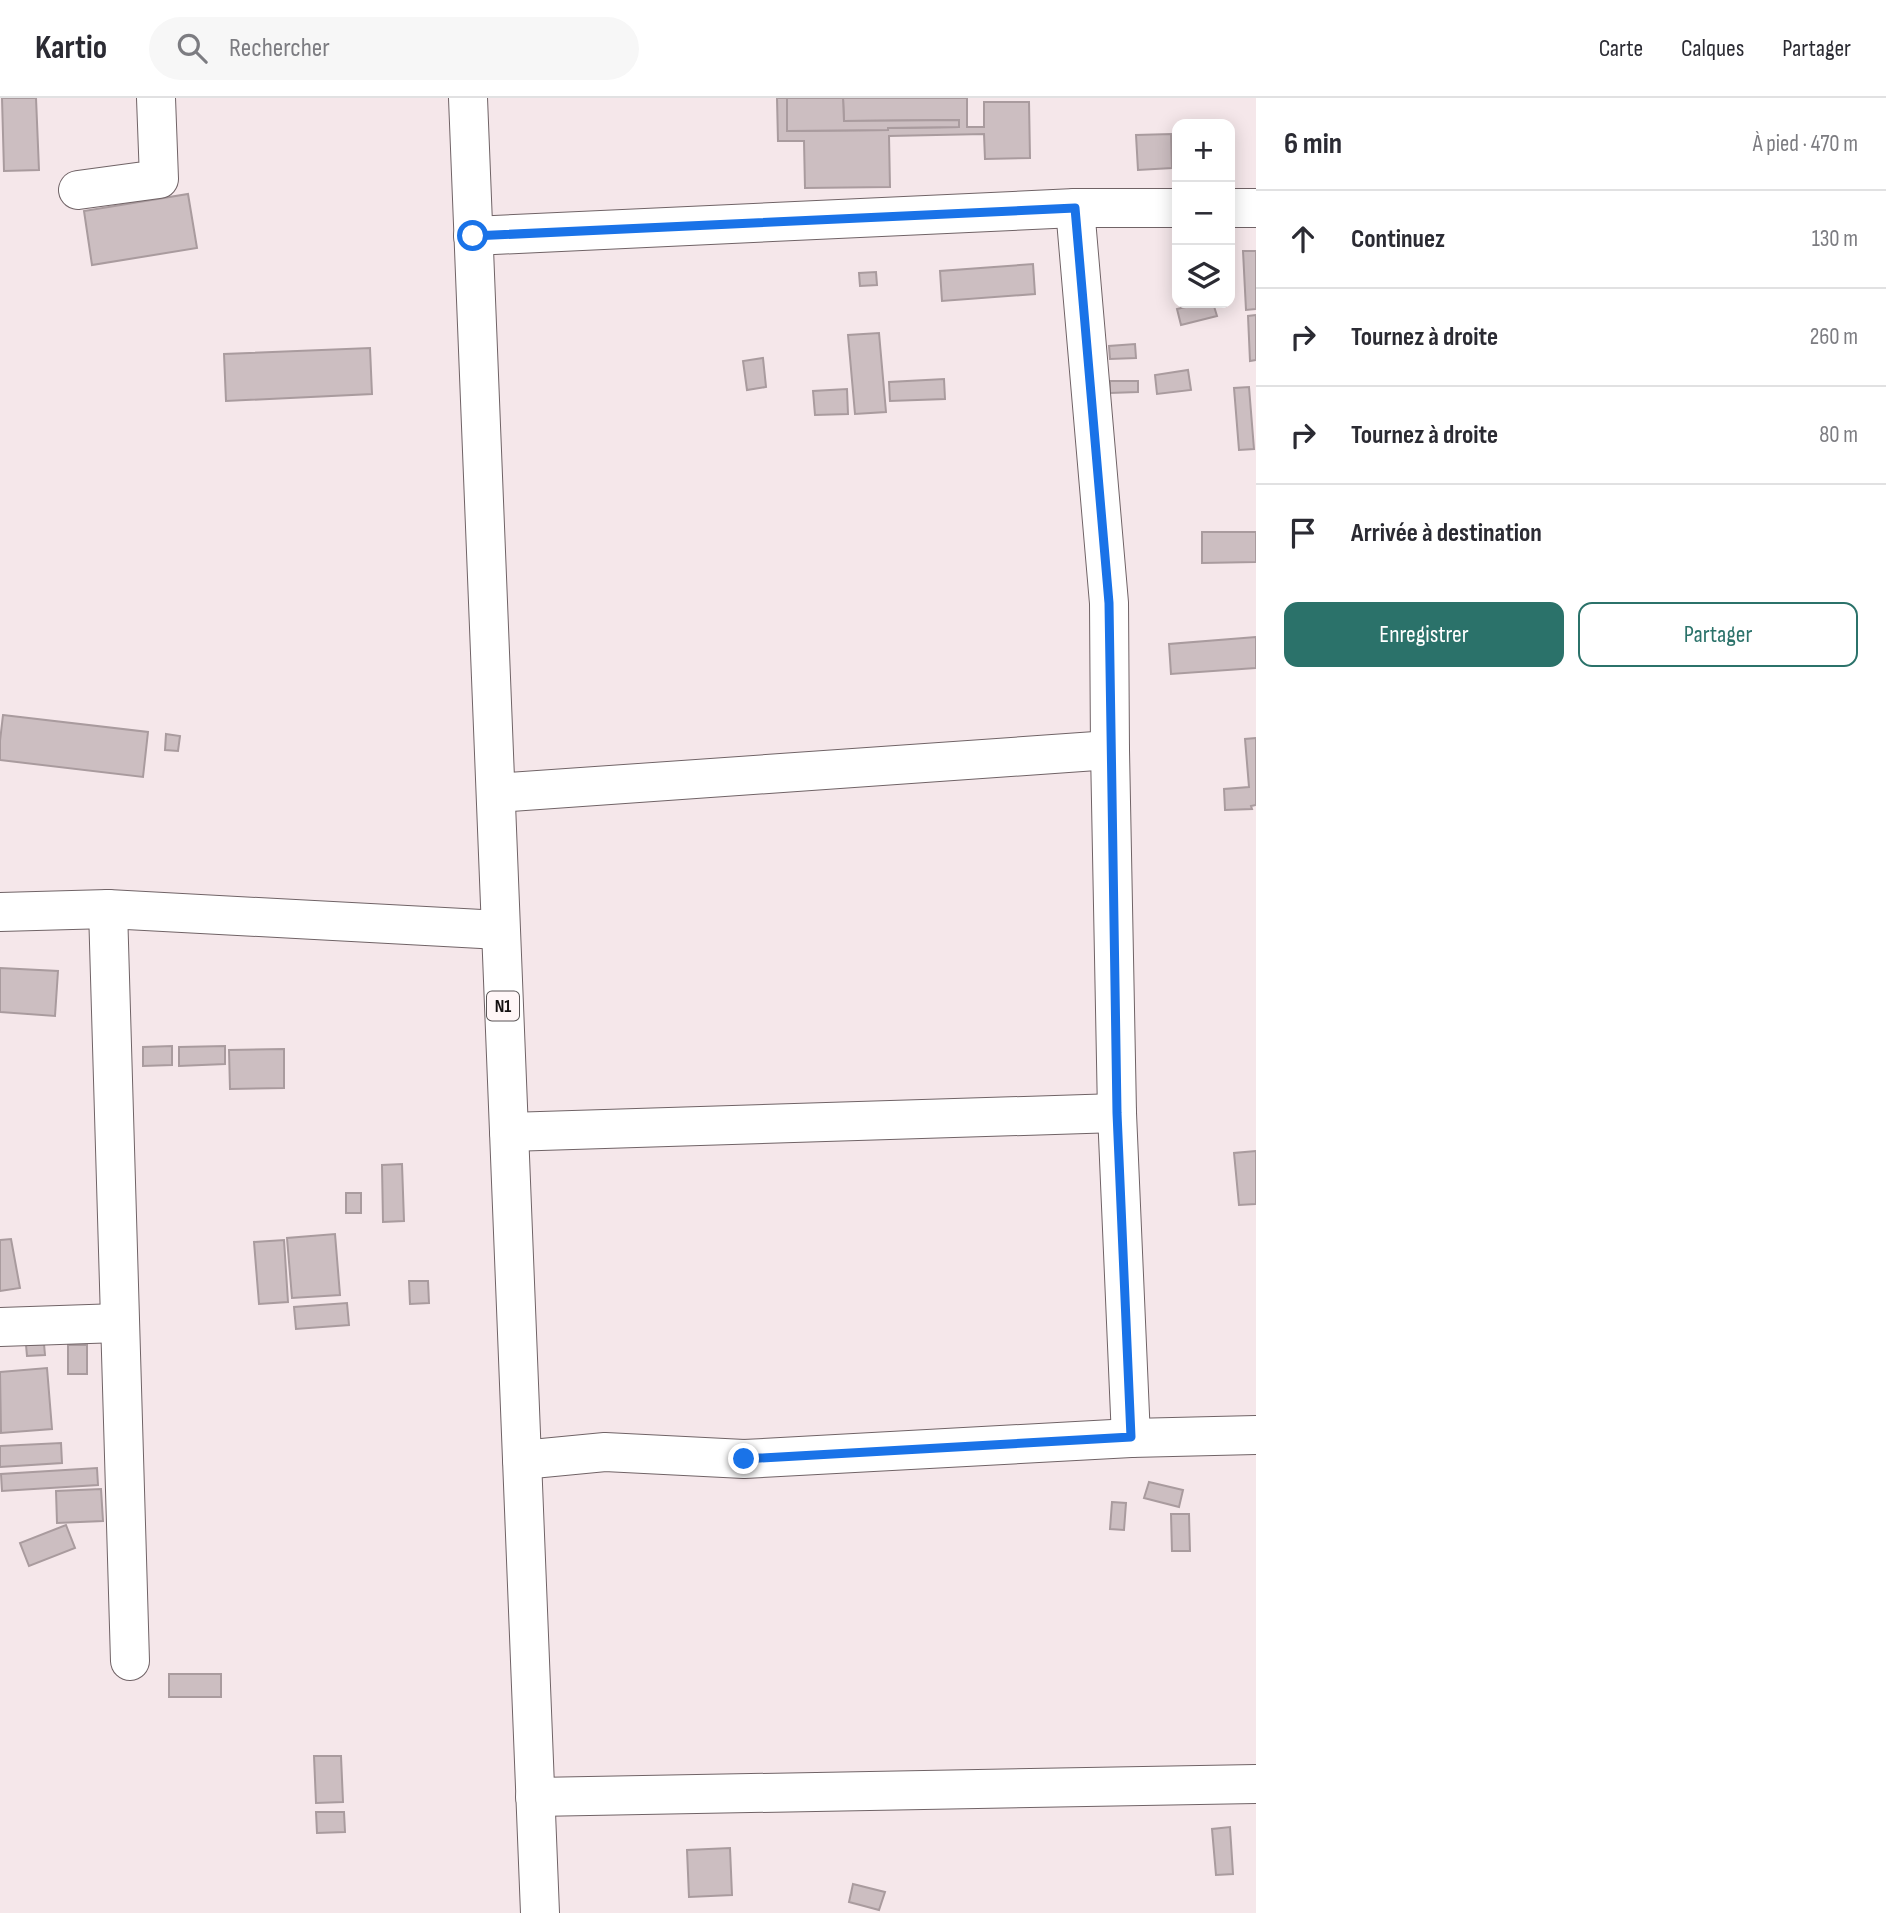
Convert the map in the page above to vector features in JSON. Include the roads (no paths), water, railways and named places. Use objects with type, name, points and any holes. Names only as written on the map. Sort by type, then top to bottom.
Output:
[{"type":"main road","points":[[78,190],[159,179],[156,98]]},
{"type":"main road","name":"N1","points":[[468,98],[540,1913]]},
{"type":"main road","points":[[473,236],[1075,208],[1172,208]]},
{"type":"main road","points":[[1075,208],[1109,603],[1117,1113],[1131,1437]]},
{"type":"main road","points":[[1235,208],[1256,208]]},
{"type":"main road","points":[[496,793],[1110,750]]},
{"type":"main road","points":[[0,912],[108,909],[500,930]]},
{"type":"main road","points":[[108,909],[130,1661]]},
{"type":"main road","points":[[509,1132],[1117,1113]]},
{"type":"main road","points":[[0,1327],[119,1323]]},
{"type":"main road","points":[[522,1460],[605,1452],[744,1459],[1131,1437],[1256,1435]]},
{"type":"main road","points":[[535,1797],[1256,1784]]}]
